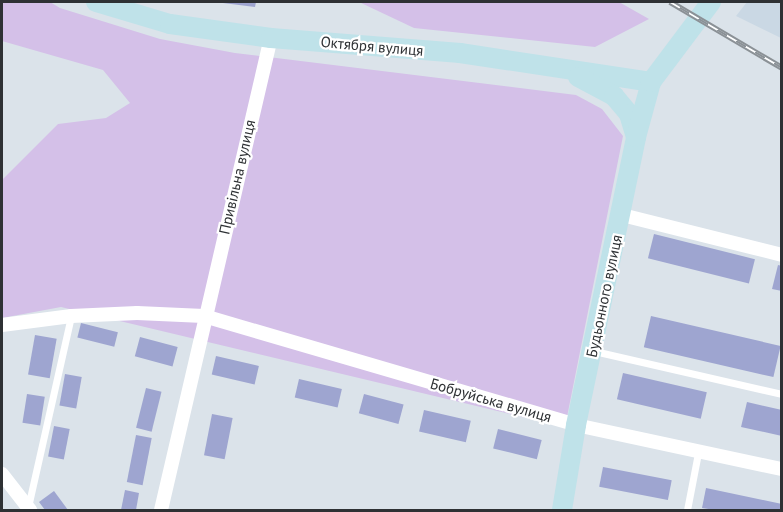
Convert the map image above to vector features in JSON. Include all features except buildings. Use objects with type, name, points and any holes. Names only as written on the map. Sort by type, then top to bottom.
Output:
[{"type":"main road","name":"Октября вулиця","points":[[96,2],[170,24],[271,38],[460,53],[651,82]]},
{"type":"main road","points":[[651,82],[711,2]]},
{"type":"main road","points":[[553,67],[596,84],[614,96],[629,114],[636,137]]},
{"type":"main road","name":"Будьонного вулиця","points":[[562,510],[576,425],[622,215],[636,137],[651,82]]},
{"type":"street","name":"Привільна вулиця","points":[[161,510],[204,316],[271,38]]},
{"type":"street","points":[[622,215],[782,255]]},
{"type":"street","points":[[2,325],[71,316],[137,313],[204,316]]},
{"type":"street","name":"Бобруйська вулиця","points":[[204,316],[576,425],[782,470]]},
{"type":"street","points":[[2,474],[29,510]]},
{"type":"lane","points":[[29,510],[71,316]]},
{"type":"lane","points":[[592,350],[782,394]]},
{"type":"lane","points":[[687,510],[698,453]]},
{"type":"shaded area","points":[[2,2],[50,2],[60,8],[160,39],[235,53],[576,95],[602,109],[623,136],[565,427],[61,307],[2,318],[2,180],[58,124],[106,118],[130,103],[103,70],[2,41]]},
{"type":"shaded area","points":[[359,2],[619,2],[649,19],[595,47],[414,28]]},
{"type":"shaded area","points":[[747,2],[781,2],[781,38],[736,16]]},
{"type":"railway","points":[[670,2],[782,68]]}]
